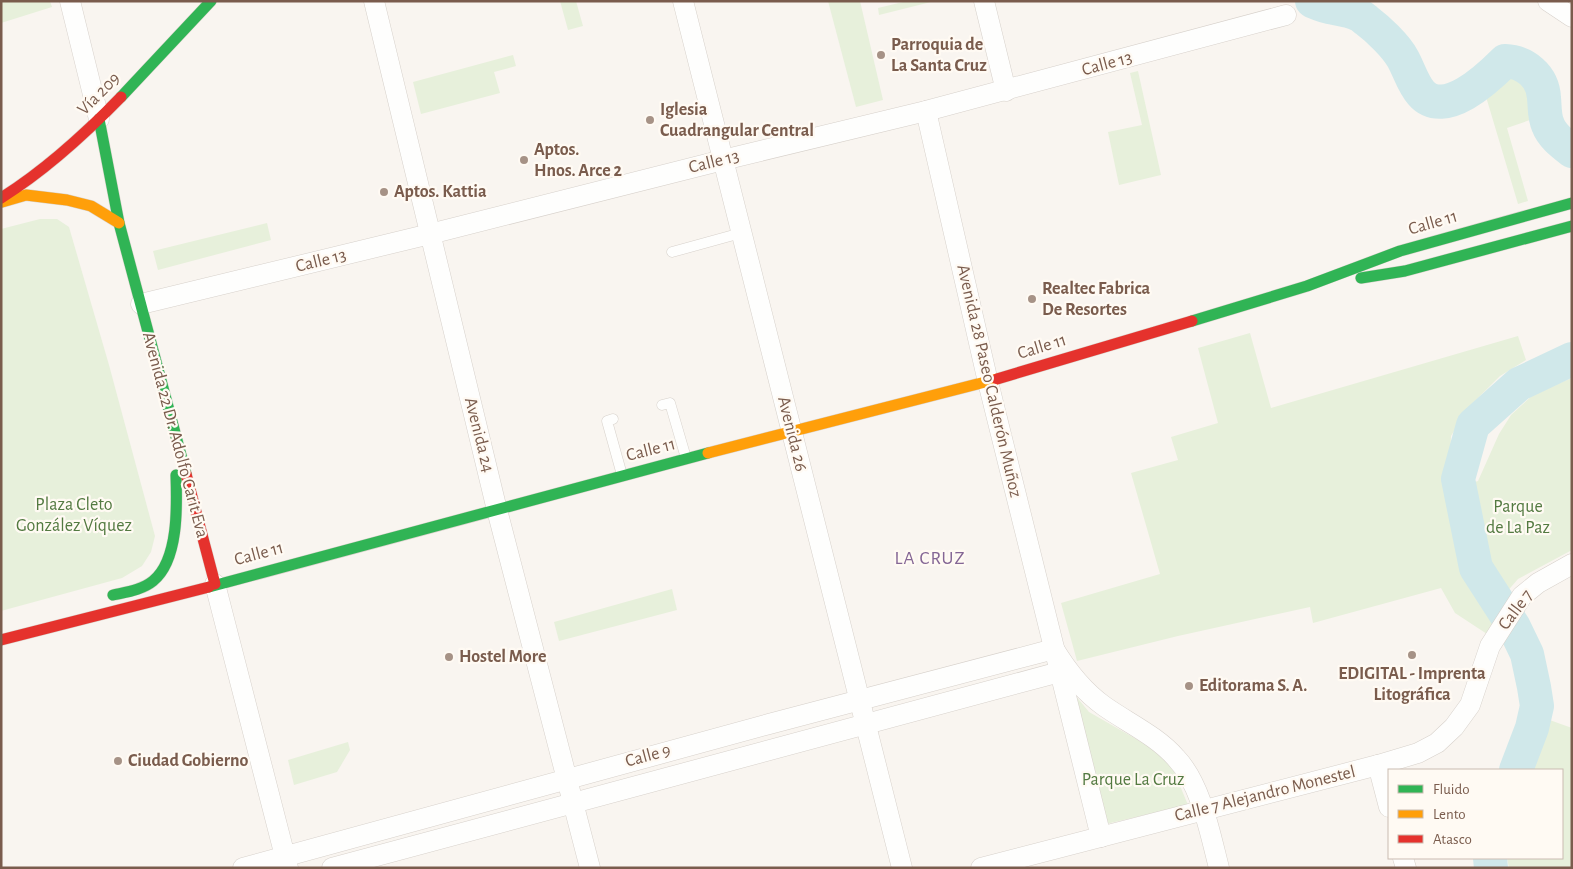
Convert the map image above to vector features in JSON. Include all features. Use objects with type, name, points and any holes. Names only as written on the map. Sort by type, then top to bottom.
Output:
[{"type":"main road","name":"Vía 209","points":[[1,198],[42,171],[99,119],[211,1]]},
{"type":"main road","name":"Avenida 22 Dr. Adolfo Carit Eva","points":[[99,119],[119,222],[215,584]]},
{"type":"main road","points":[[1,203],[26,195],[67,200],[91,206],[119,222]]},
{"type":"main road","name":"Calle 11","points":[[1,640],[157,601],[622,475],[988,382],[1307,286],[1400,251],[1572,203]]},
{"type":"main road","name":"Calle 11","points":[[1307,286],[1405,271],[1572,226]]},
{"type":"main road","points":[[170,416],[183,542]]},
{"type":"main road","points":[[102,598],[138,589],[154,580],[165,565],[172,545],[177,493]]},
{"type":"main road","points":[[157,601],[172,584]]},
{"type":"street","name":"Avenida 22 Dr. Adolfo Carit Eva","points":[[70,1],[99,119]]},
{"type":"street","name":"Avenida 24","points":[[374,1],[497,510],[590,868]]},
{"type":"street","name":"Avenida 26","points":[[683,1],[902,868]]},
{"type":"street","points":[[984,1],[1006,91]]},
{"type":"street","points":[[1551,2],[1572,17]]},
{"type":"street","name":"Calle 13","points":[[141,304],[723,160],[926,112],[1286,15]]},
{"type":"street","name":"Avenida 28 Paseo Calderón Muñoz","points":[[926,112],[988,382],[1054,650],[1063,672],[1101,837]]},
{"type":"street","name":"Calle 7","points":[[1490,646],[1522,596],[1538,583],[1572,564]]},
{"type":"street","name":"Avenida 22 Dr. Adolfo Carit Eva","points":[[215,584],[287,862]]},
{"type":"street","name":"Calle 7 Alejandro Monestel","points":[[981,868],[1418,753],[1437,743],[1454,727],[1470,705],[1490,646]]},
{"type":"street","name":"Calle 9","points":[[243,868],[287,862],[566,779],[1054,650]]},
{"type":"street","name":"Avenida 28 Paseo Calderón Muñoz","points":[[1063,672],[1104,706],[1166,748],[1177,758],[1188,774],[1204,810],[1219,868]]},
{"type":"street","name":"Calle 9","points":[[332,868],[1063,672]]},
{"type":"street","points":[[1378,765],[1388,804]]},
{"type":"lane","points":[[672,252],[741,233]]},
{"type":"lane","points":[[662,405],[670,403],[686,459]]},
{"type":"lane","points":[[613,420],[607,421],[622,475]]},
{"type":"green space","points":[[1,1],[50,1],[52,7],[1,23]]},
{"type":"green space","points":[[560,1],[576,1],[583,26],[568,30]]},
{"type":"green space","points":[[828,1],[860,1],[883,100],[856,107]]},
{"type":"green space","points":[[907,1],[935,1],[879,15],[878,8]]},
{"type":"green space","points":[[513,55],[516,66],[494,72],[500,93],[421,114],[413,82]]},
{"type":"green space","points":[[1512,70],[1530,81],[1530,120],[1507,128],[1528,201],[1518,204],[1484,90]]},
{"type":"green space","points":[[1138,71],[1161,175],[1119,185],[1108,132],[1142,125],[1130,73]]},
{"type":"green space","name":"Plaza Cleto González Víquez","points":[[40,219],[57,219],[69,227],[109,365],[155,536],[151,552],[142,566],[122,578],[1,611],[1,229]]},
{"type":"green space","points":[[267,223],[271,240],[158,270],[153,251]]},
{"type":"green space","name":"Parque de La Paz","points":[[1250,333],[1271,408],[1518,336],[1526,360],[1500,376],[1469,407],[1451,436],[1449,489],[1478,481],[1499,434],[1511,415],[1535,393],[1572,378],[1572,550],[1518,579],[1505,594],[1484,563],[1467,568],[1479,592],[1497,614],[1487,634],[1455,613],[1441,588],[1313,623],[1310,607],[1178,636],[1077,661],[1061,603],[1160,574],[1131,473],[1178,460],[1171,437],[1218,423],[1198,348]]},
{"type":"green space","points":[[672,589],[677,610],[559,641],[554,622]]},
{"type":"green space","name":"Parque La Cruz","points":[[1070,689],[1089,712],[1157,751],[1173,769],[1188,805],[1106,824]]},
{"type":"green space","points":[[1544,718],[1572,728],[1572,868],[1509,868],[1507,859],[1563,859],[1563,769],[1531,769]]},
{"type":"green space","points":[[348,742],[350,750],[337,772],[294,785],[288,760]]},
{"type":"waterway","points":[[1312,1],[1355,13],[1371,24],[1396,49],[1418,89],[1431,100],[1441,102],[1465,93],[1477,86],[1505,61],[1526,67],[1536,77],[1543,90],[1546,118],[1552,133],[1572,151]]},
{"type":"waterway","points":[[1516,769],[1532,728],[1537,706],[1534,687],[1527,654],[1514,627],[1476,568],[1458,479],[1473,425],[1519,384],[1572,359]]},
{"type":"waterway","points":[[1490,859],[1491,868]]},
{"type":"traffic: fast","points":[[121,97],[211,1]]},
{"type":"traffic: fast","points":[[99,119],[119,223],[186,474]]},
{"type":"traffic: fast","points":[[1192,321],[1307,286],[1400,251],[1572,203]]},
{"type":"traffic: fast","points":[[1361,278],[1405,271],[1572,226]]},
{"type":"traffic: fast","points":[[209,587],[708,453]]},
{"type":"traffic: fast","points":[[113,595],[144,587],[153,581],[168,560],[175,531],[176,475]]},
{"type":"traffic: slow","points":[[2,202],[26,195],[67,200],[91,206],[119,223]]},
{"type":"traffic: slow","points":[[708,453],[997,379]]},
{"type":"traffic: jam","points":[[1,198],[34,176],[64,151],[121,97]]},
{"type":"traffic: jam","points":[[997,379],[1192,321]]},
{"type":"traffic: jam","points":[[186,474],[215,584]]},
{"type":"traffic: jam","points":[[1,640],[209,587]]},
{"type":"place","name":"Parroquia de La Santa Cruz","points":[[881,55]]},
{"type":"place","name":"Iglesia Cuadrangular Central","points":[[650,120]]},
{"type":"place","name":"Aptos. Hnos. Arce 2","points":[[524,160]]},
{"type":"place","name":"Aptos. Kattia","points":[[384,192]]},
{"type":"place","name":"Realtec Fabrica De Resortes","points":[[1032,299]]},
{"type":"place","name":"EDIGITAL - Imprenta Litográfica","points":[[1412,655]]},
{"type":"place","name":"Hostel More","points":[[449,657]]},
{"type":"place","name":"Editorama S. A.","points":[[1189,686]]},
{"type":"place","name":"Ciudad Gobierno","points":[[118,761]]},
{"type":"district","name":"LA CRUZ","points":[[930,558]]}]
